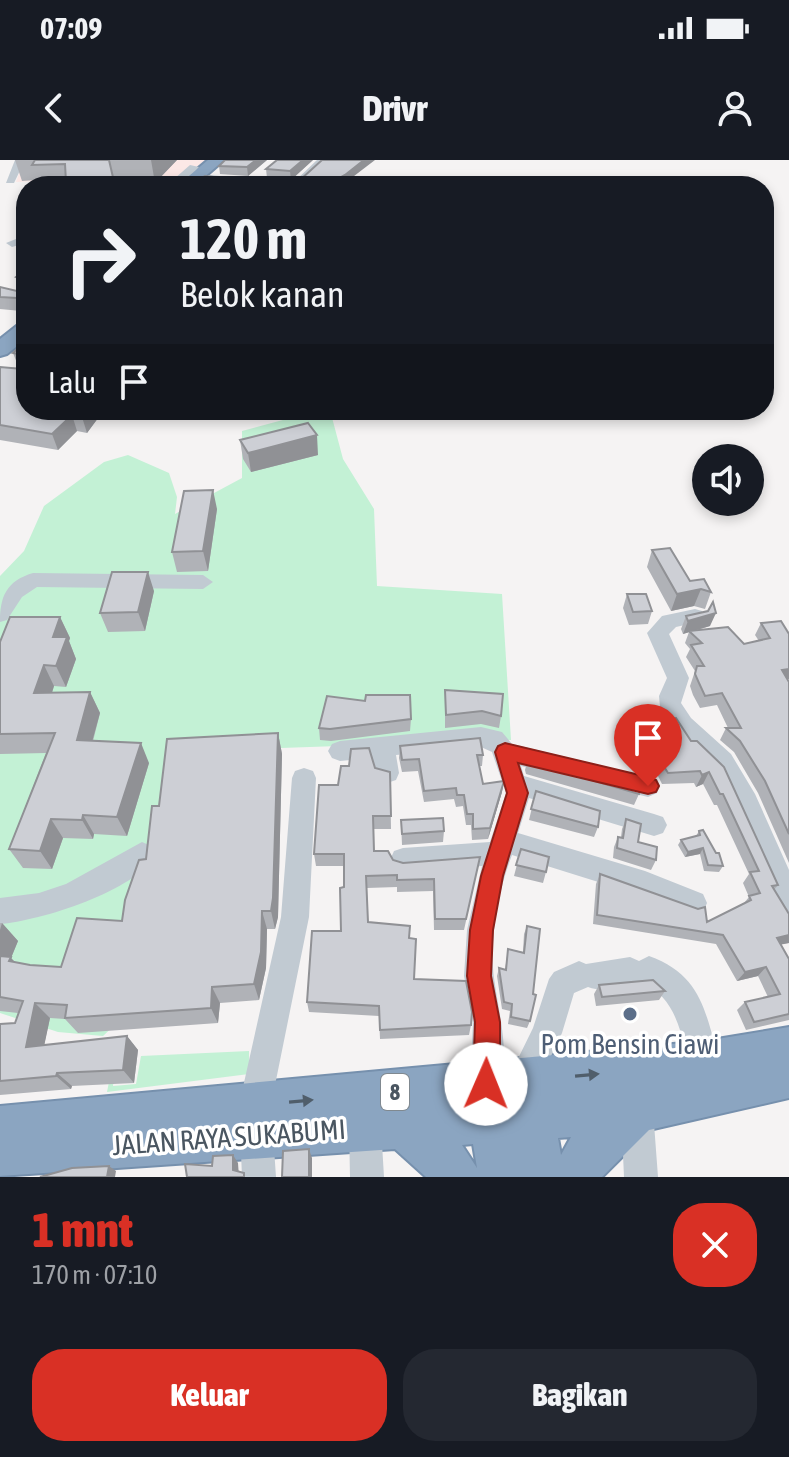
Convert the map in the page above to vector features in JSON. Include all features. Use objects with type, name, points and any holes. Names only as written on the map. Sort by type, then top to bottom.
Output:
[{"type":"highway","points":[[0,350],[16,336]]},
{"type":"highway","name":"JALAN RAYA SUKABUMI","points":[[0,1152],[258,1138],[383,1126],[508,1100],[637,1109],[710,1078],[789,1050]]},
{"type":"highway","name":"JALAN RAYA SUKABUMI","points":[[0,1130],[258,1138],[508,1100],[710,1078],[789,1075]]},
{"type":"highway","points":[[503,1177],[508,1100]]},
{"type":"highway","points":[[508,1100],[541,1177]]},
{"type":"highway","points":[[576,1177],[587,1155],[637,1109]]},
{"type":"highway","points":[[383,1126],[442,1158],[456,1177]]},
{"type":"street","points":[[10,181],[20,160]]},
{"type":"street","points":[[306,176],[323,160]]},
{"type":"street","points":[[258,176],[269,167]]},
{"type":"street","points":[[199,170],[222,176]]},
{"type":"street","points":[[12,243],[16,242]]},
{"type":"street","points":[[0,615],[15,592],[33,580],[203,582]]},
{"type":"street","points":[[695,616],[669,621],[658,633],[678,678],[670,694],[671,708],[682,725],[719,755],[731,772],[752,808],[789,899]]},
{"type":"street","points":[[340,751],[481,737],[494,739],[505,752],[516,784],[516,803],[484,910],[479,960],[488,1022],[508,1100]]},
{"type":"street","points":[[382,746],[387,773]]},
{"type":"street","points":[[505,752],[648,786]]},
{"type":"street","points":[[258,1138],[295,917],[304,778]]},
{"type":"street","points":[[516,784],[654,825]]},
{"type":"street","points":[[403,860],[502,847],[645,884],[693,903]]},
{"type":"street","points":[[0,911],[29,909],[57,902],[97,884],[142,854]]},
{"type":"street","points":[[508,1100],[547,1033],[559,989],[564,982],[587,976],[640,971],[668,976],[691,1014],[710,1078]]},
{"type":"street","points":[[637,1109],[641,1177]]},
{"type":"street","points":[[367,1177],[383,1126]]},
{"type":"shaded area","points":[[24,160],[208,160],[188,176],[18,176]]},
{"type":"green space","points":[[283,420],[333,420],[343,459],[374,509],[377,586],[502,594],[511,740],[281,748],[119,1021],[103,1036],[58,1032],[0,1013],[0,576],[24,551],[44,506],[104,462],[128,455],[169,473],[177,497],[175,514],[242,478],[242,431]]},
{"type":"green space","points":[[118,1036],[113,1086],[136,1084],[141,1056],[249,1051],[249,1074],[107,1092]]},
{"type":"building","points":[[35,160],[109,160],[113,176],[66,176],[65,164],[32,165]]},
{"type":"building","points":[[225,160],[256,160],[247,167],[219,166]]},
{"type":"building","points":[[277,160],[303,160],[290,171],[266,169]]},
{"type":"building","points":[[322,160],[364,160],[343,176],[304,176]]},
{"type":"building","points":[[0,287],[16,291],[16,298],[0,297]]},
{"type":"building","points":[[0,367],[16,368],[16,420],[67,420],[52,434],[0,425]]},
{"type":"building","points":[[308,423],[317,435],[248,453],[240,440]]},
{"type":"building","points":[[213,490],[203,551],[172,552],[184,491]]},
{"type":"building","points":[[670,548],[690,581],[704,579],[711,592],[701,589],[677,594],[652,550]]},
{"type":"building","points":[[112,572],[148,572],[138,612],[100,613]]},
{"type":"building","points":[[627,594],[646,594],[652,611],[633,612]]},
{"type":"building","points":[[713,602],[716,613],[688,621],[686,616],[708,611]]},
{"type":"building","points":[[10,617],[60,617],[53,637],[67,637],[56,666],[44,665],[34,693],[90,692],[77,740],[141,743],[117,817],[83,815],[82,820],[51,819],[40,851],[9,849],[55,733],[0,734],[0,642]]},
{"type":"building","points":[[781,621],[789,634],[789,669],[782,670],[789,682],[789,834],[765,781],[740,741],[726,728],[741,728],[722,693],[705,696],[695,674],[697,666],[704,666],[691,645],[702,643],[689,631],[728,627],[744,644],[770,638],[761,623]]},
{"type":"building","points":[[445,690],[503,694],[501,716],[482,711],[446,715]]},
{"type":"building","points":[[366,695],[410,695],[411,719],[319,728],[327,696],[365,701]]},
{"type":"building","points":[[676,718],[691,741],[697,741],[724,767],[778,885],[772,886],[789,914],[789,935],[777,938],[789,959],[789,1014],[754,1022],[745,1002],[780,994],[766,967],[745,972],[723,935],[597,915],[600,874],[698,909],[705,907],[707,922],[751,900],[749,896],[760,893],[750,872],[759,871],[723,794],[720,794],[709,772],[702,775],[700,771],[668,773],[663,765],[654,763],[649,744],[664,744],[653,721]]},
{"type":"building","points":[[278,733],[273,898],[271,911],[262,911],[261,952],[254,984],[212,987],[211,1008],[65,1018],[67,1005],[35,1003],[26,1047],[127,1036],[123,1070],[57,1073],[56,1076],[0,1081],[0,1024],[15,1023],[23,1001],[0,997],[0,956],[30,965],[61,967],[77,918],[122,921],[125,900],[139,860],[146,859],[152,806],[159,806],[167,739]]},
{"type":"building","points":[[480,738],[483,755],[477,755],[483,784],[504,781],[490,828],[473,829],[473,814],[467,814],[464,795],[457,795],[456,788],[424,791],[419,759],[402,760],[400,746]]},
{"type":"building","points":[[369,748],[375,768],[390,772],[391,816],[373,816],[374,851],[388,851],[393,860],[403,863],[480,857],[466,919],[435,919],[434,879],[397,880],[397,875],[366,876],[368,922],[410,926],[409,938],[416,939],[414,979],[466,981],[472,1012],[471,1025],[380,1030],[379,1006],[307,1002],[312,931],[341,931],[340,888],[344,887],[344,854],[314,854],[319,785],[338,785],[341,766],[349,766],[351,749]]},
{"type":"building","points":[[528,759],[640,786],[639,794],[529,762]]},
{"type":"building","points":[[536,791],[600,811],[598,827],[531,809]]},
{"type":"building","points":[[443,818],[444,831],[402,834],[401,820]]},
{"type":"building","points":[[626,819],[641,824],[638,842],[657,847],[656,860],[617,848],[618,837],[623,838]]},
{"type":"building","points":[[703,830],[716,853],[719,853],[723,866],[708,865],[703,848],[688,852],[681,840],[700,835],[699,831]]},
{"type":"building","points":[[521,849],[549,857],[546,872],[516,865]]},
{"type":"building","points":[[527,926],[540,929],[533,994],[536,995],[530,1021],[511,1017],[512,1004],[504,1002],[499,968],[506,970],[508,949],[524,953]]},
{"type":"building","points":[[653,980],[665,991],[602,997],[599,985]]},
{"type":"building","points":[[309,1149],[309,1177],[282,1177],[283,1151]]},
{"type":"building","points":[[233,1155],[233,1170],[244,1173],[244,1177],[187,1177],[185,1164],[212,1166],[213,1156]]},
{"type":"building","points":[[109,1166],[107,1177],[40,1177],[72,1168]]},
{"type":"place","name":"Pom Bensin Ciawi","points":[[630,1014]]},
{"type":"route","points":[[486,1084],[488,1022],[479,976],[481,930],[492,876],[515,811],[518,793],[505,752],[648,786]]}]
